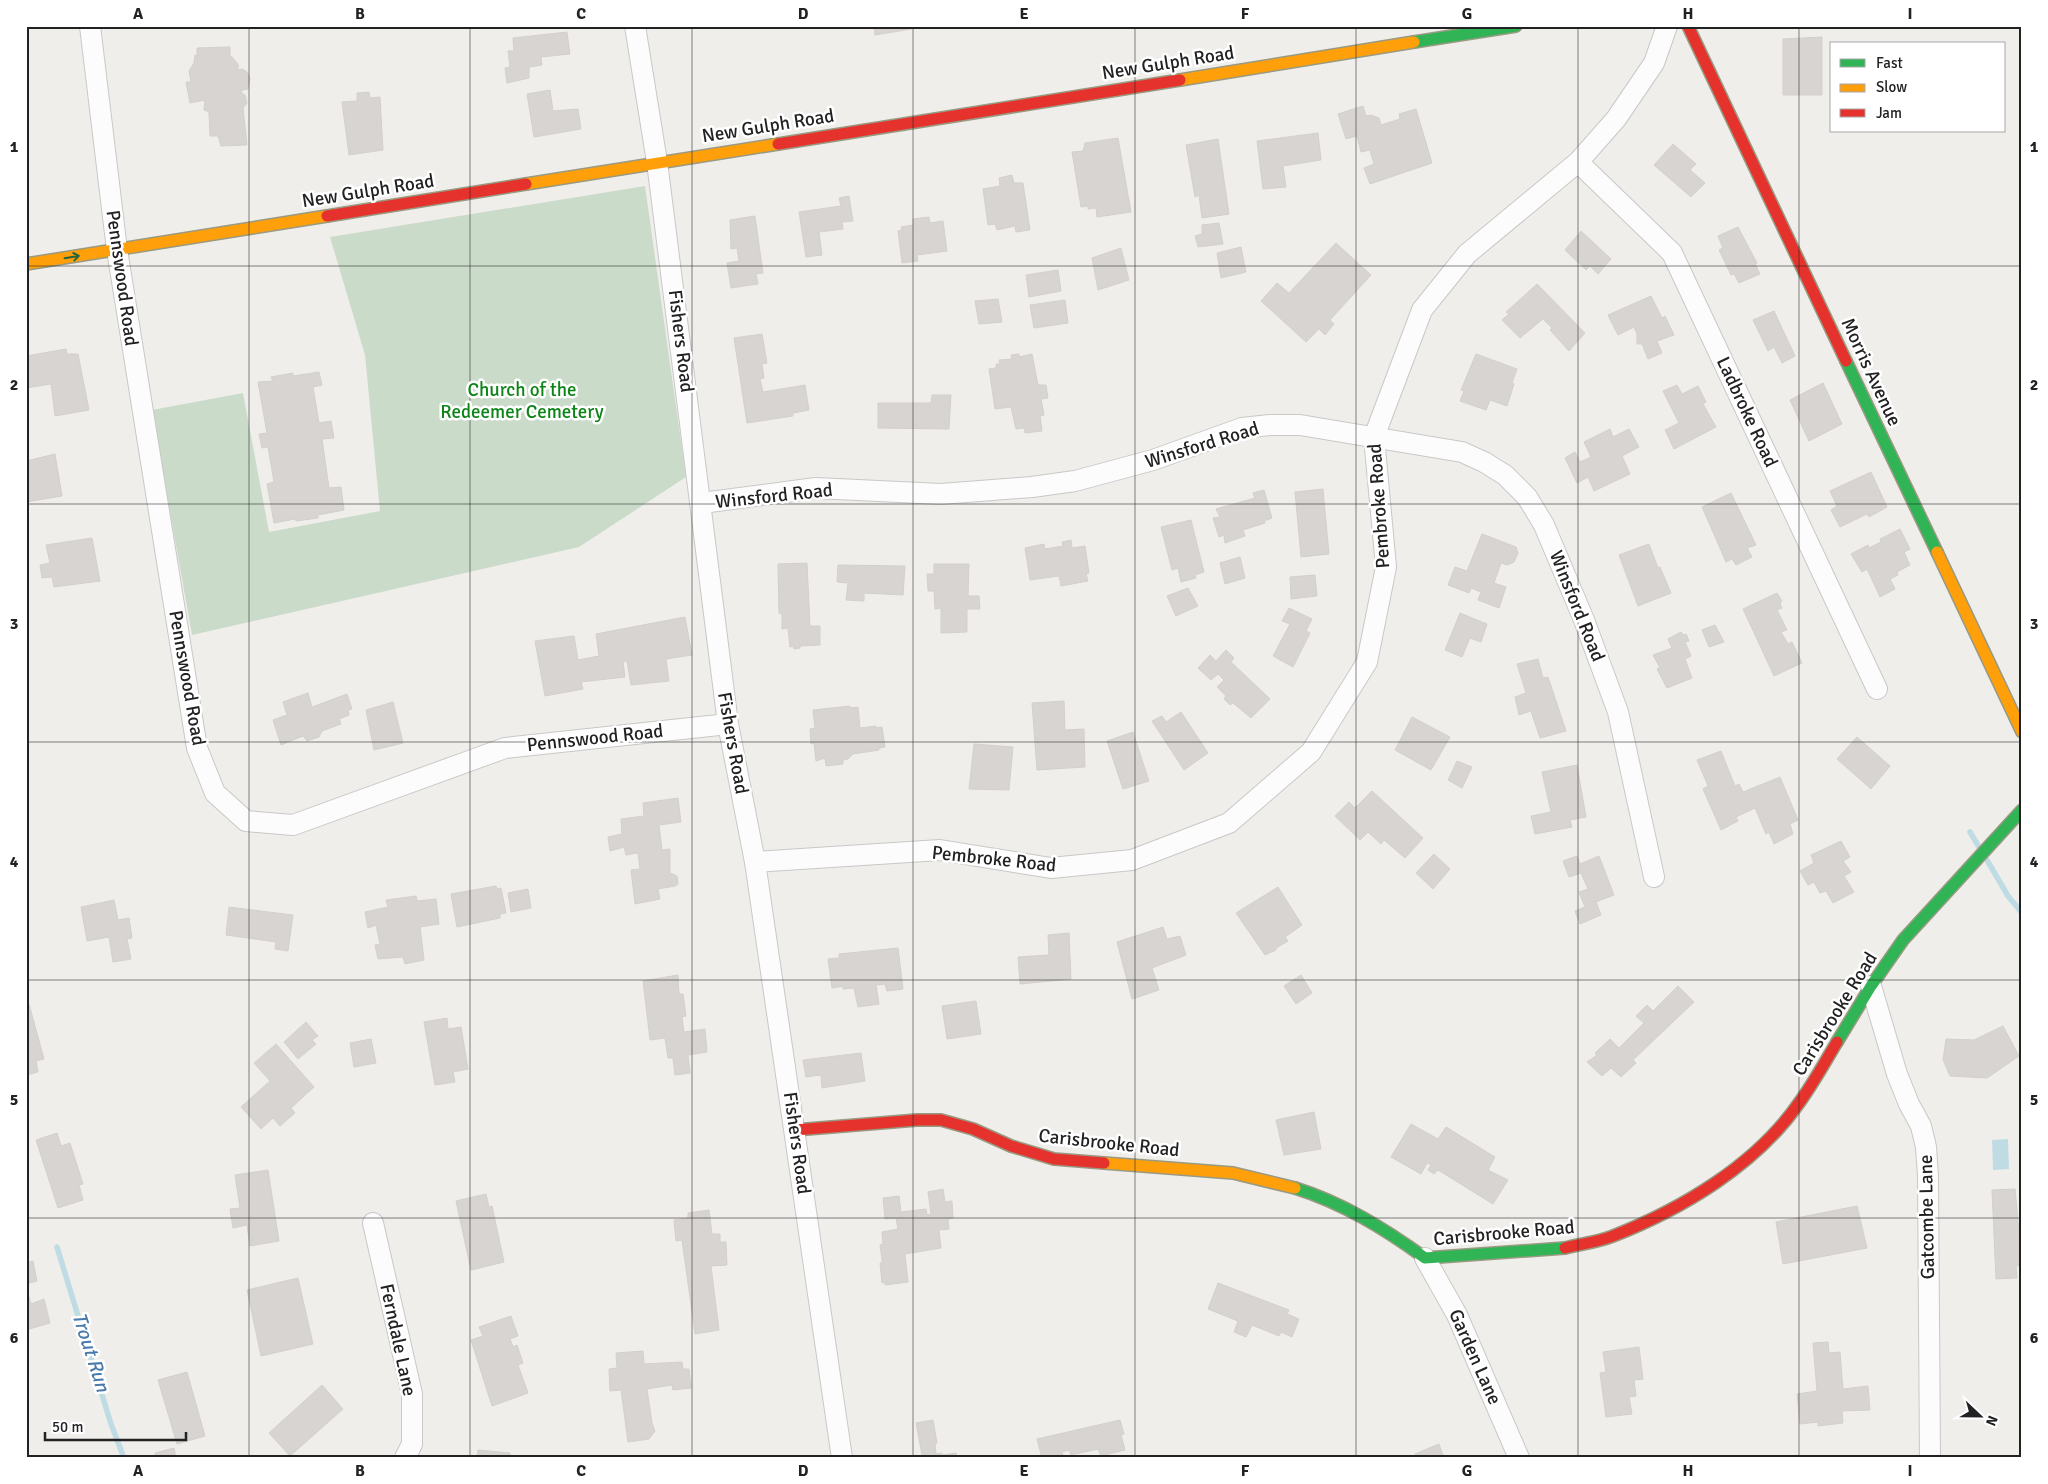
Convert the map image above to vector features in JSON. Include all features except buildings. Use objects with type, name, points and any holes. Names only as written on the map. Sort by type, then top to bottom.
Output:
[{"type":"street","name":"Pennswood Road","points":[[90,26],[117,250],[197,748],[215,793],[246,822],[293,825],[505,748],[728,724]]},
{"type":"street","name":"Fishers Road","points":[[636,26],[657,162],[702,503],[728,724],[755,862],[842,1458]]},
{"type":"street","name":"New Gulph Road","points":[[26,264],[1516,26]]},
{"type":"street","name":"Pembroke Road","points":[[755,862],[940,850],[1051,868],[1132,860],[1229,823],[1311,752],[1367,662],[1386,567],[1374,437],[1422,310],[1467,254],[1578,162],[1616,119],[1654,63],[1667,26]]},
{"type":"street","name":"Morris Avenue","points":[[1688,26],[2022,732]]},
{"type":"street","name":"Ladbroke Road","points":[[1578,162],[1672,253],[1877,690]]},
{"type":"street","name":"Winsford Road","points":[[702,503],[816,488],[941,494],[1032,487],[1085,478],[1153,460],[1242,428],[1270,424],[1300,426],[1462,452],[1484,462],[1505,475],[1527,497],[1544,525],[1584,620],[1618,712],[1654,877]]},
{"type":"street","name":"Carisbrooke Road","points":[[795,1130],[917,1120],[941,1120],[973,1129],[1011,1146],[1054,1159],[1233,1173],[1296,1188],[1352,1211],[1392,1234],[1425,1258],[1561,1248],[1611,1237],[1652,1219],[1698,1193],[1742,1163],[1770,1137],[1799,1104],[1871,986],[1903,940],[2022,810]]},
{"type":"street","name":"Gatcombe Lane","points":[[1871,986],[1897,1074],[1909,1104],[1921,1126],[1926,1147],[1928,1176],[1930,1458]]},
{"type":"street","name":"Ferndale Lane","points":[[373,1223],[412,1394],[412,1444],[405,1458]]},
{"type":"street","name":"Garden Lane","points":[[1425,1258],[1458,1315],[1519,1458]]},
{"type":"green space","name":"Church of the Redeemer Cemetery","points":[[645,186],[686,477],[579,547],[192,635],[152,410],[243,393],[269,532],[380,511],[365,355],[330,237]]},
{"type":"water","points":[[2008,1139],[2009,1169],[1993,1170],[1992,1140]]},
{"type":"waterway","points":[[1970,832],[1979,847]]},
{"type":"waterway","points":[[1987,860],[2008,896],[2022,913]]},
{"type":"waterway","name":"Trout Run","points":[[57,1247],[111,1424],[124,1458]]},
{"type":"traffic: fast","points":[[1414,42],[1516,26]]},
{"type":"traffic: fast","points":[[1846,361],[1937,552]]},
{"type":"traffic: fast","points":[[1837,1042],[1871,986],[1903,940],[2022,810]]},
{"type":"traffic: fast","points":[[1295,1188],[1347,1209],[1395,1237],[1425,1258],[1565,1248]]},
{"type":"traffic: slow","points":[[1180,80],[1414,42]]},
{"type":"traffic: slow","points":[[526,184],[778,144]]},
{"type":"traffic: slow","points":[[26,264],[327,216]]},
{"type":"traffic: slow","points":[[1937,552],[2022,732]]},
{"type":"traffic: slow","points":[[1104,1163],[1233,1173],[1295,1188]]},
{"type":"traffic: jam","points":[[1688,26],[1846,361]]},
{"type":"traffic: jam","points":[[778,144],[1180,80]]},
{"type":"traffic: jam","points":[[327,216],[526,184]]},
{"type":"traffic: jam","points":[[1565,1248],[1607,1238],[1639,1225],[1665,1213],[1716,1183],[1761,1146],[1781,1125],[1799,1103],[1837,1042]]},
{"type":"traffic: jam","points":[[795,1130],[917,1120],[941,1120],[973,1129],[1011,1146],[1054,1159],[1104,1163]]}]
